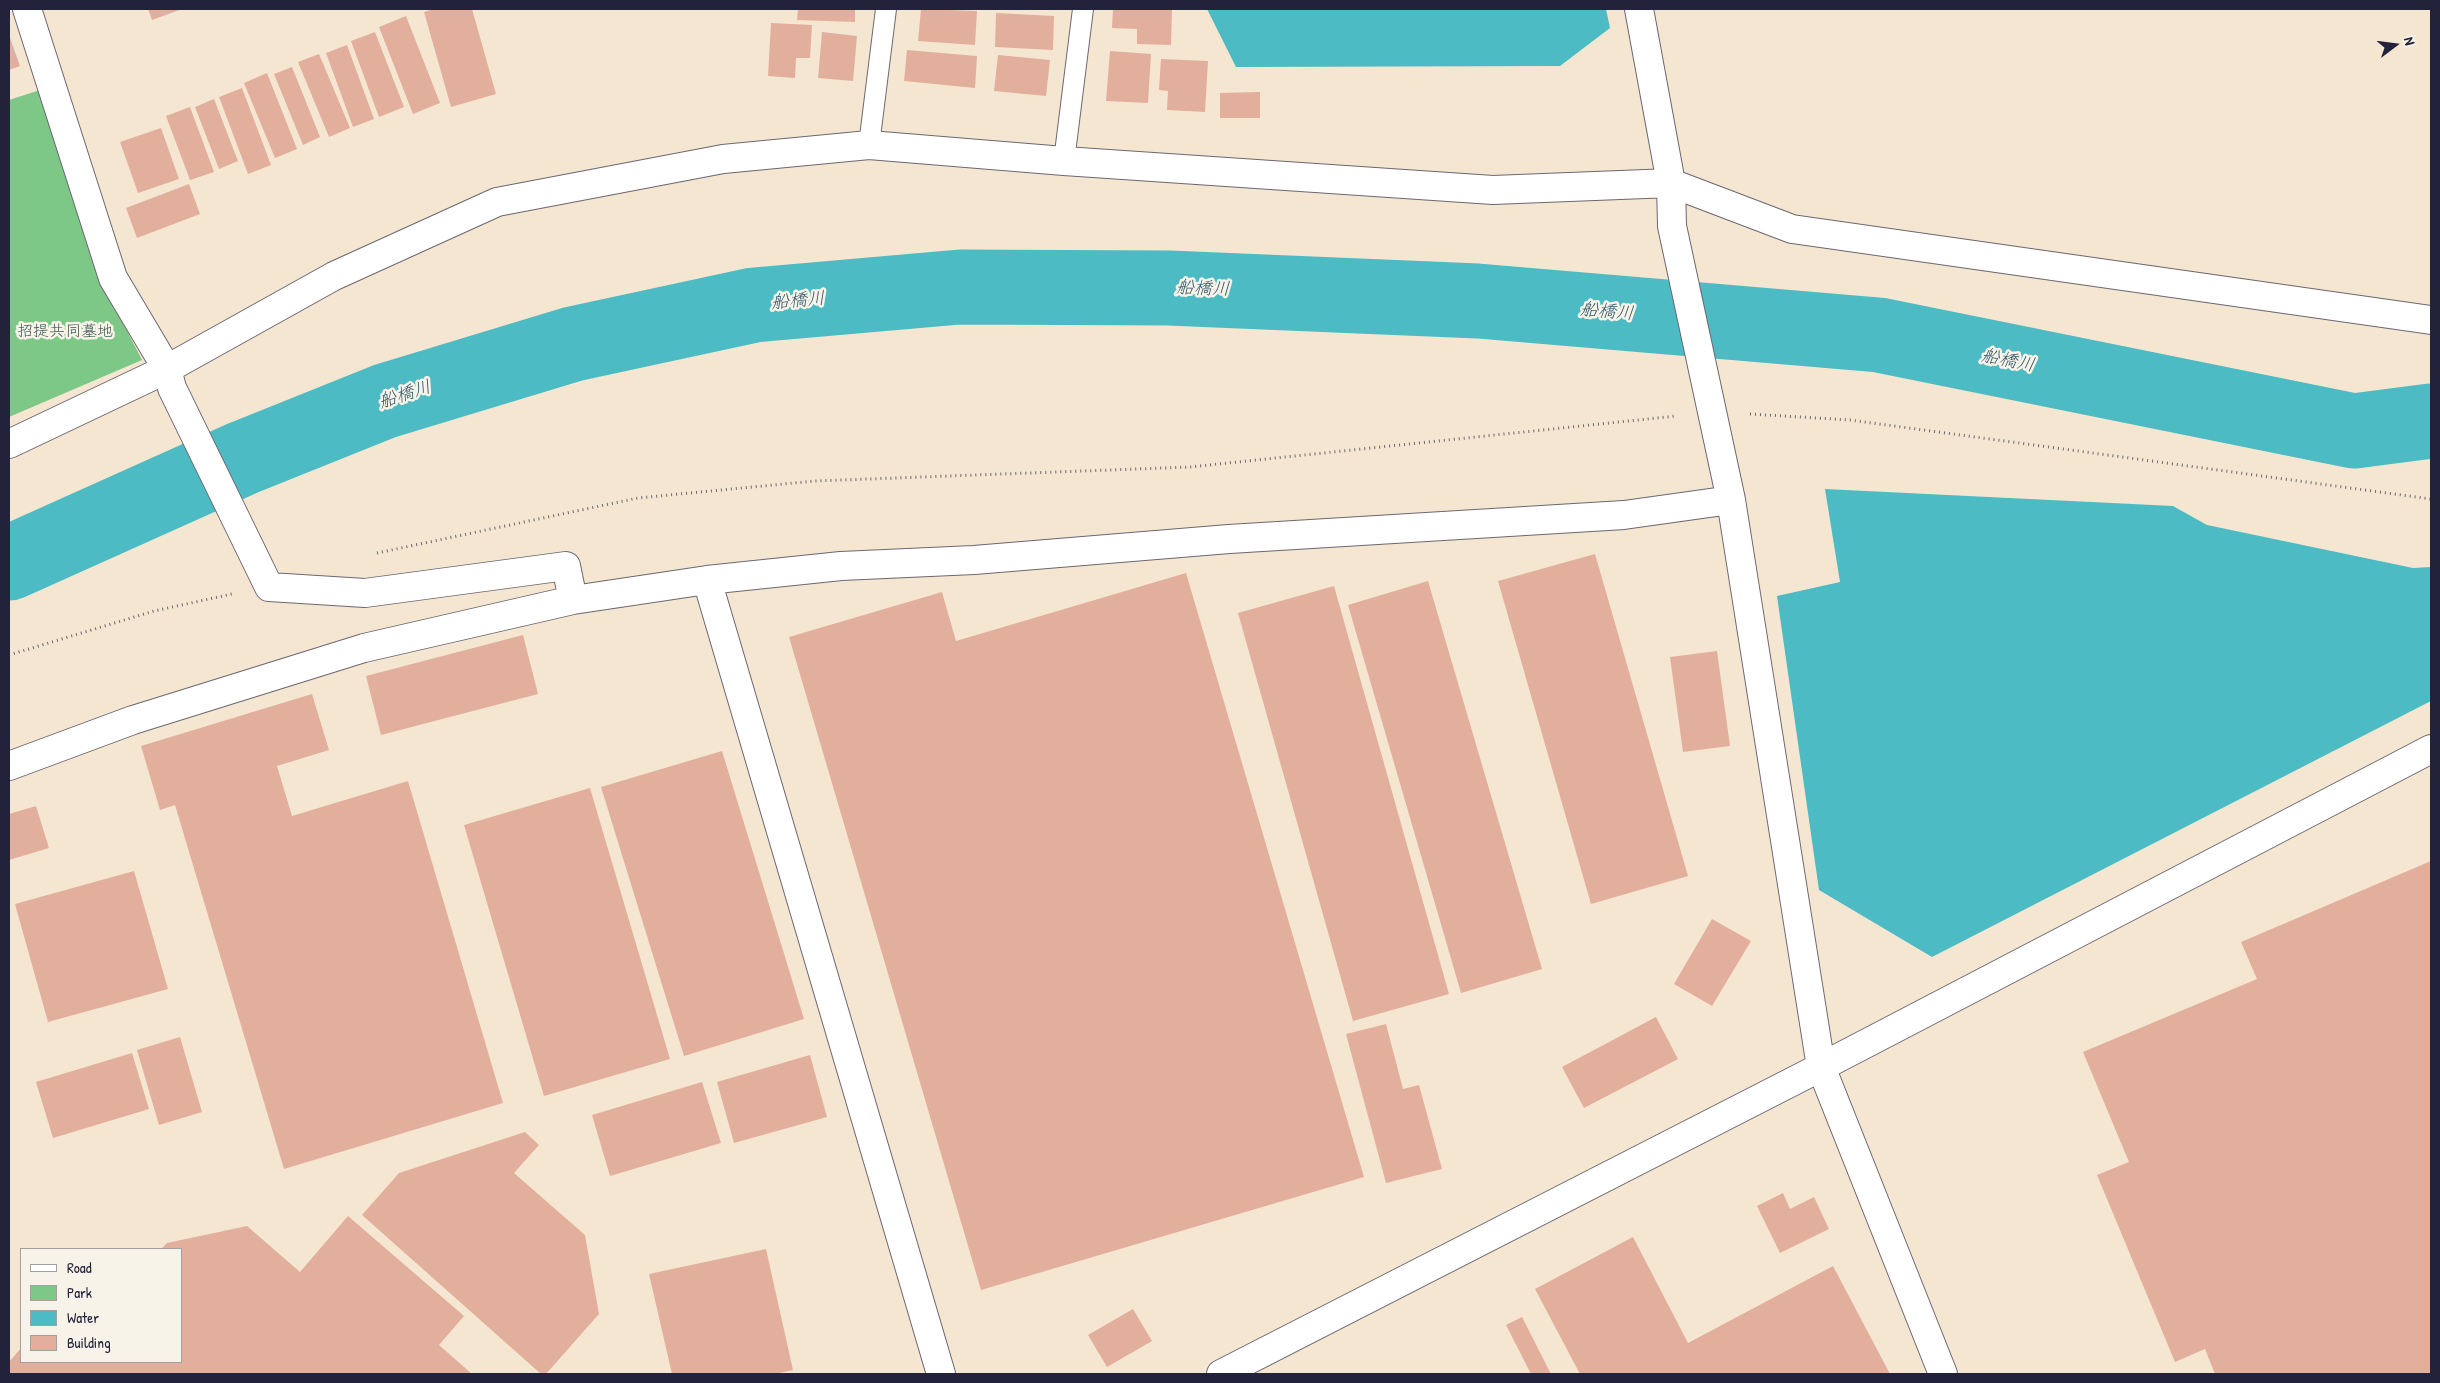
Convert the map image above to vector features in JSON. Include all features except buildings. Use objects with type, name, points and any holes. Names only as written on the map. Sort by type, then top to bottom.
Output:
[{"type":"street","points":[[27,9],[113,278],[169,379],[269,587],[366,594],[566,566],[573,600]]},
{"type":"street","points":[[1639,9],[1671,183],[1672,226],[1731,500],[1821,1067],[1943,1374]]},
{"type":"street","points":[[9,444],[169,379],[334,276],[496,202],[723,159],[869,145],[1064,161],[1493,190],[1671,183],[1792,229],[2431,320]]},
{"type":"street","points":[[9,766],[132,720],[364,648],[573,600],[707,580],[841,566],[974,560],[1229,539],[1624,514],[1731,500]]},
{"type":"street","points":[[707,580],[941,1374]]},
{"type":"street","points":[[1221,1374],[1821,1067],[2431,749]]},
{"type":"lane","points":[[869,145],[886,9]]},
{"type":"lane","points":[[1064,161],[1083,9]]},
{"type":"path","points":[[375,553],[638,498],[815,481],[1190,467],[1710,401],[2431,499]]},
{"type":"path","points":[[9,655],[154,611],[269,587]]},
{"type":"green space","name":"招提共同墓地","points":[[40,90],[95,269],[142,360],[9,417],[9,100]]},
{"type":"water","points":[[1207,9],[1606,9],[1610,28],[1560,66],[1236,67]]},
{"type":"water","points":[[1825,489],[2173,506],[2207,525],[2413,568],[2431,567],[2431,701],[1932,957],[1819,890],[1777,596],[1840,582]]},
{"type":"waterway","name":"船橋川","points":[[9,563],[243,458],[385,401],[573,344],[754,305],[960,287],[1169,288],[1478,301],[1879,335],[2354,431],[2431,421]]}]
